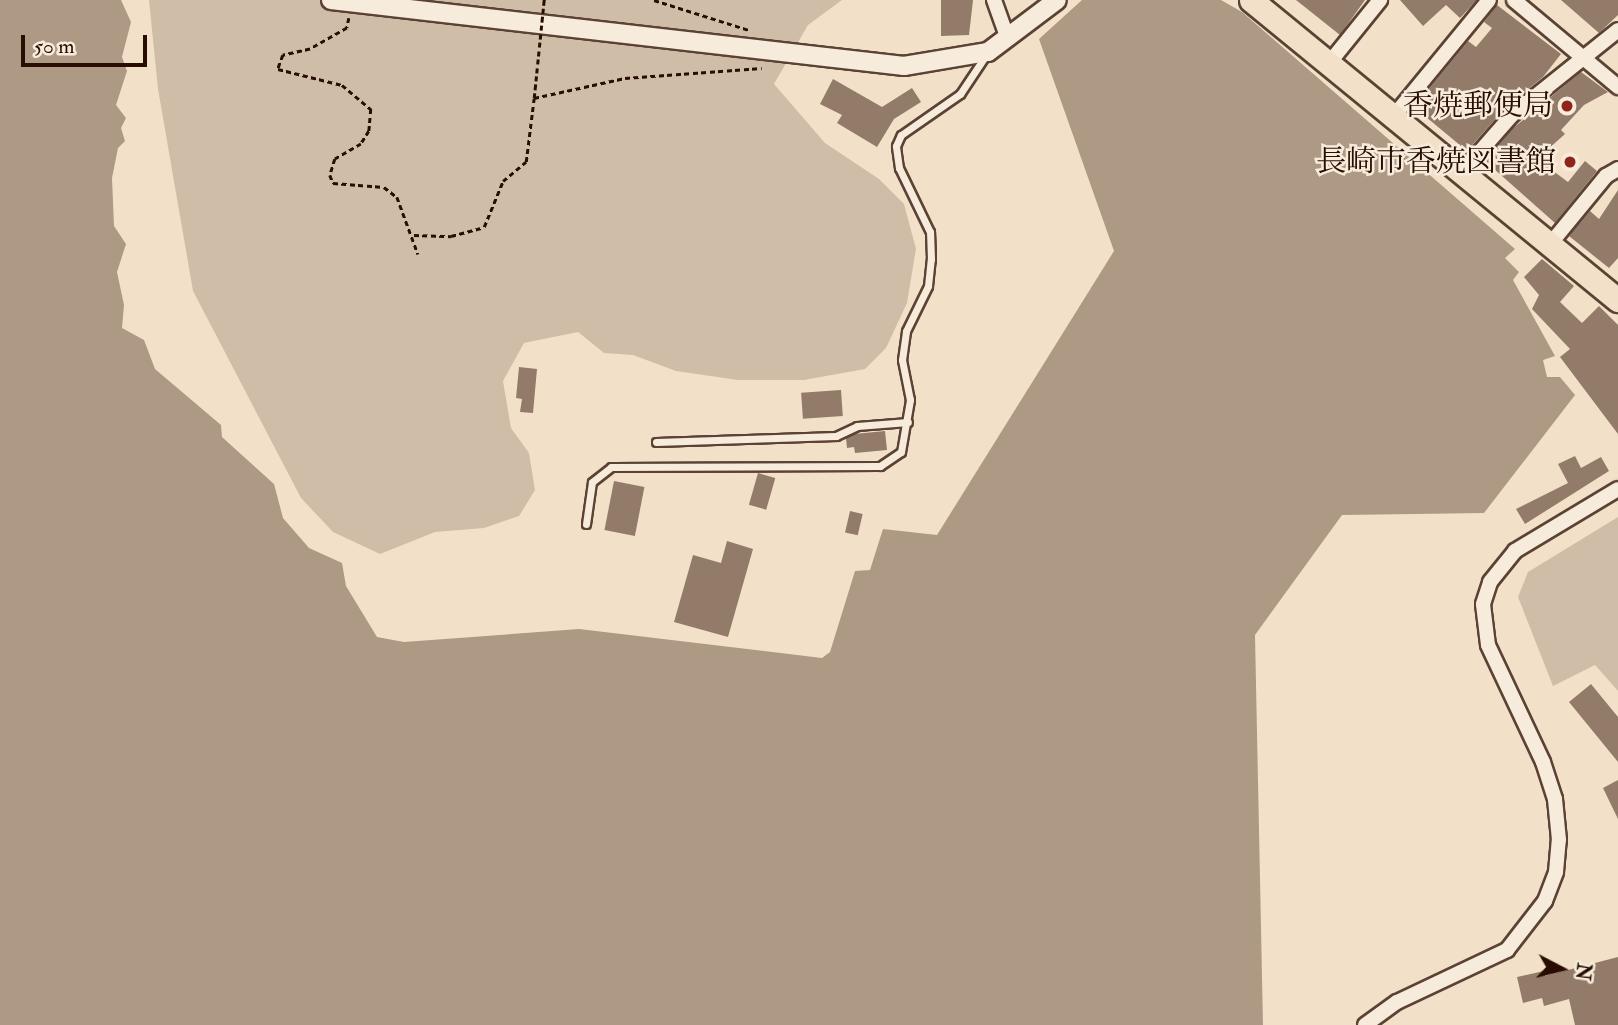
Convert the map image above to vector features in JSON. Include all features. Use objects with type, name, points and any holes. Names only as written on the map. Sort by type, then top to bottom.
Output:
[{"type":"main road","points":[[1251,0],[1618,300]]},
{"type":"street","points":[[331,0],[904,66],[988,52],[1057,0]]},
{"type":"street","points":[[994,0],[1008,39]]},
{"type":"street","points":[[1330,62],[1380,0]]},
{"type":"street","points":[[1393,117],[1489,0]]},
{"type":"street","points":[[1514,0],[1618,87]]},
{"type":"street","points":[[1462,172],[1513,115],[1618,30]]},
{"type":"street","points":[[1551,243],[1606,176],[1618,169]]},
{"type":"street","points":[[1365,1025],[1397,1002],[1507,950],[1545,901],[1556,872],[1555,799],[1543,762],[1488,645],[1483,604],[1490,582],[1516,551],[1618,489]]},
{"type":"lane","points":[[586,524],[592,482],[611,467],[880,466],[901,452],[910,400],[902,360],[906,331],[928,286],[931,259],[930,232],[899,168],[896,146],[901,135],[960,94],[988,52]]},
{"type":"lane","points":[[656,442],[836,436],[856,426],[908,422]]},
{"type":"path","points":[[414,235],[451,236],[484,227],[503,181],[526,162],[544,0]]},
{"type":"path","points":[[352,4],[347,28],[310,49],[282,55],[278,69],[342,85],[371,108],[369,131],[360,144],[335,159],[330,175],[333,183],[384,187],[397,197],[414,235],[418,254]]},
{"type":"path","points":[[534,98],[625,78],[766,68]]},
{"type":"shaded area","points":[[0,0],[121,0],[131,22],[122,57],[127,71],[116,105],[126,118],[121,128],[125,141],[118,148],[112,178],[114,226],[126,244],[117,272],[124,305],[122,328],[144,340],[155,369],[221,425],[222,437],[274,484],[283,518],[309,548],[342,563],[346,586],[377,637],[404,642],[579,629],[822,658],[830,652],[855,571],[870,570],[883,529],[937,535],[1114,251],[1039,39],[1082,0],[1221,0],[1242,12],[1515,249],[1505,258],[1519,272],[1513,280],[1555,356],[1543,360],[1547,377],[1560,377],[1575,395],[1484,513],[1342,515],[1255,635],[1263,1025],[0,1025]]},
{"type":"shaded area","points":[[149,0],[842,0],[808,25],[774,84],[825,143],[879,179],[904,204],[916,249],[907,303],[886,348],[865,369],[804,380],[738,380],[676,371],[633,355],[604,353],[578,332],[524,343],[503,381],[511,428],[529,453],[535,490],[519,516],[484,528],[435,532],[380,554],[333,532],[301,498],[193,291],[158,89]]},
{"type":"shaded area","points":[[1618,517],[1618,691],[1595,665],[1553,686],[1518,597],[1528,572]]},
{"type":"building","points":[[941,0],[973,0],[969,35],[941,36]]},
{"type":"building","points":[[1296,0],[1365,0],[1340,35]]},
{"type":"building","points":[[1400,0],[1477,0],[1460,18],[1446,5],[1423,26]]},
{"type":"building","points":[[1561,0],[1618,0],[1618,15],[1599,33]]},
{"type":"building","points":[[1497,5],[1561,54],[1543,77],[1505,108],[1467,151],[1414,107],[1468,41],[1476,47],[1492,28],[1484,22]]},
{"type":"building","points":[[1581,72],[1608,92],[1584,105],[1561,130],[1565,134],[1537,159],[1568,182],[1585,161],[1597,171],[1555,223],[1485,161],[1512,129]]},
{"type":"building","points":[[833,79],[882,107],[912,88],[921,102],[894,119],[877,147],[837,123],[842,115],[820,104]]},
{"type":"building","points":[[1618,190],[1618,258],[1609,268],[1569,236],[1590,211],[1599,219]]},
{"type":"building","points":[[1542,259],[1574,286],[1560,302],[1582,323],[1599,306],[1618,325],[1618,434],[1560,357],[1570,349],[1532,309],[1539,295],[1524,277]]},
{"type":"building","points":[[519,367],[537,369],[533,413],[520,412],[522,399],[516,398]]},
{"type":"building","points":[[841,390],[843,416],[803,419],[801,393]]},
{"type":"building","points":[[885,431],[887,450],[855,453],[854,447],[847,448],[846,438],[854,434]]},
{"type":"building","points":[[1575,456],[1581,468],[1601,457],[1609,471],[1525,524],[1516,509],[1568,483],[1558,464]]},
{"type":"building","points":[[758,473],[775,478],[766,510],[749,505]]},
{"type":"building","points":[[614,481],[644,487],[635,536],[604,530]]},
{"type":"building","points":[[850,511],[863,514],[858,535],[845,532]]},
{"type":"building","points":[[727,541],[753,549],[728,637],[674,622],[693,555],[721,563]]},
{"type":"building","points":[[1591,684],[1618,717],[1618,762],[1569,702]]},
{"type":"building","points":[[1618,780],[1618,819],[1603,788]]},
{"type":"building","points":[[1618,957],[1618,1025],[1575,1025],[1569,999],[1544,1006],[1542,998],[1523,1003],[1517,977],[1544,971],[1545,976]]},
{"type":"place","name":"香焼郵便局","points":[[1567,106]]},
{"type":"place","name":"長崎市香焼図書館","points":[[1570,162]]}]
